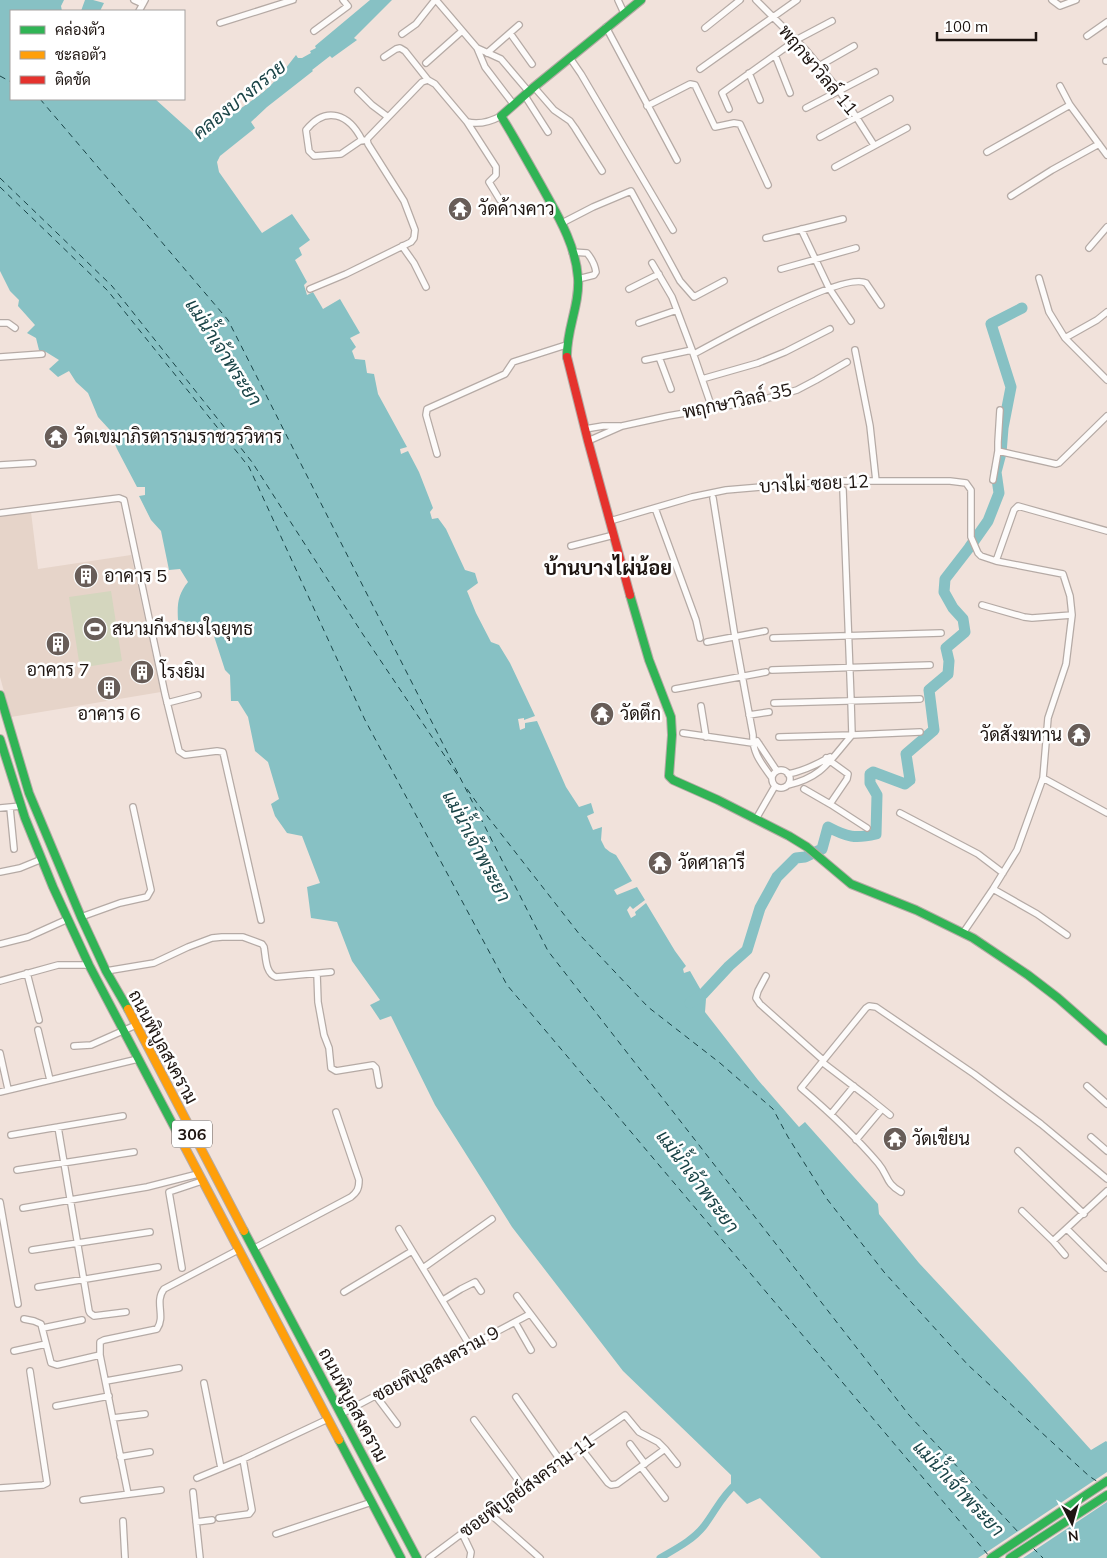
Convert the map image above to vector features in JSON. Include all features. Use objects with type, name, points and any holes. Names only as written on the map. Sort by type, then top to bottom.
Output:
[{"type":"main road","points":[[641,0],[606,27],[501,116],[562,223],[572,252],[578,279],[576,305],[566,345],[567,358],[642,638],[671,717],[672,736],[669,776],[673,780],[718,800],[807,847],[851,884],[916,910],[973,938],[1036,981],[1107,1041]]},
{"type":"main road","name":"ถนนพิบูลสงคราม","points":[[0,695],[29,793],[81,917],[106,971],[136,1024],[417,1558]]},
{"type":"main road","name":"ถนนพิบูลสงคราม","points":[[0,739],[21,806],[42,859],[89,965],[401,1558]]},
{"type":"main road","points":[[112,1008],[124,1004]]},
{"type":"main road","points":[[328,1419],[341,1414]]},
{"type":"main road","points":[[991,1558],[1107,1481]]},
{"type":"main road","points":[[1010,1558],[1107,1495]]},
{"type":"street","points":[[134,0],[144,2]]},
{"type":"street","points":[[220,23],[293,0]]},
{"type":"street","points":[[314,31],[348,6],[343,0]]},
{"type":"street","points":[[402,34],[416,24],[435,0],[477,48],[485,67],[514,105]]},
{"type":"street","points":[[618,0],[624,13]]},
{"type":"street","points":[[705,28],[740,0]]},
{"type":"street","name":"พฤกษาวิลล์ 11","points":[[756,0],[796,40],[839,90],[874,145]]},
{"type":"street","points":[[700,69],[797,0]]},
{"type":"street","points":[[1052,0],[1060,6],[1076,0]]},
{"type":"street","points":[[729,109],[719,95],[796,40],[832,21]]},
{"type":"street","points":[[1087,36],[1107,22]]},
{"type":"street","points":[[487,53],[519,25]]},
{"type":"street","points":[[606,27],[677,160]]},
{"type":"street","points":[[426,63],[462,31]]},
{"type":"street","points":[[510,33],[532,64]]},
{"type":"street","points":[[819,66],[854,46]]},
{"type":"street","points":[[384,57],[396,48],[405,51],[428,80],[435,84],[467,122],[496,168],[496,175],[489,182],[500,200]]},
{"type":"street","points":[[477,48],[500,59],[529,92],[570,121],[602,171]]},
{"type":"street","points":[[775,55],[790,93]]},
{"type":"street","points":[[570,58],[673,230]]},
{"type":"street","points":[[806,108],[875,72]]},
{"type":"street","points":[[749,73],[760,100]]},
{"type":"street","points":[[310,289],[346,274],[411,242],[414,238],[414,227],[404,201],[368,144],[364,140],[357,131],[347,121],[336,114],[321,116],[306,130],[308,151],[311,154],[316,157],[341,154],[364,140],[422,82],[428,80]]},
{"type":"street","points":[[647,106],[690,84],[695,85],[715,127],[734,123],[740,124],[768,186]]},
{"type":"street","points":[[1060,86],[1070,106],[1107,155]]},
{"type":"street","points":[[358,91],[388,117]]},
{"type":"street","points":[[529,92],[548,132]]},
{"type":"street","points":[[820,137],[890,99]]},
{"type":"street","points":[[987,152],[1070,106]]},
{"type":"street","points":[[467,122],[483,123],[501,116]]},
{"type":"street","points":[[835,167],[907,128]]},
{"type":"street","points":[[1011,196],[1052,170],[1099,144]]},
{"type":"street","points":[[562,223],[592,207],[631,191],[680,281],[694,297],[724,282]]},
{"type":"street","points":[[766,238],[842,219]]},
{"type":"street","points":[[1089,248],[1107,227]]},
{"type":"street","points":[[802,229],[829,288],[851,321]]},
{"type":"street","points":[[402,246],[414,263],[426,287]]},
{"type":"street","points":[[781,269],[856,248]]},
{"type":"street","points":[[572,252],[587,253],[591,257],[596,272],[594,275],[578,279]]},
{"type":"street","points":[[652,263],[667,288],[677,310],[712,408]]},
{"type":"street","points":[[629,289],[659,274]]},
{"type":"street","points":[[1039,278],[1050,312],[1065,338],[1107,380]]},
{"type":"street","points":[[646,360],[693,352],[791,304],[829,288],[853,281],[863,281],[881,305]]},
{"type":"street","points":[[639,323],[677,310]]},
{"type":"street","points":[[1065,338],[1097,320],[1107,312]]},
{"type":"street","points":[[0,323],[8,323],[15,328]]},
{"type":"street","points":[[702,379],[758,363],[785,352],[830,329]]},
{"type":"street","points":[[436,454],[426,415],[427,409],[505,374],[513,362],[566,345]]},
{"type":"street","points":[[855,350],[870,426],[876,481]]},
{"type":"street","points":[[0,357],[42,354]]},
{"type":"street","points":[[659,358],[671,389]]},
{"type":"street","name":"พฤกษาวิลล์ 35","points":[[585,429],[603,426],[622,426],[760,400],[797,390],[847,362]]},
{"type":"street","points":[[993,480],[1002,452],[998,442],[1000,410]]},
{"type":"street","points":[[1002,452],[1050,464],[1059,463],[1107,416]]},
{"type":"street","name":"พฤกษาวิลล์ 35","points":[[588,441],[622,426]]},
{"type":"street","points":[[0,465],[33,463]]},
{"type":"street","name":"บางไผ่ ซอย 12","points":[[610,520],[692,497],[726,490],[833,481],[950,481],[966,484],[971,490],[971,537],[978,553],[996,561]]},
{"type":"street","points":[[713,498],[753,735],[760,762],[772,778],[775,786],[782,788],[817,774],[852,735],[843,490]]},
{"type":"street","points":[[0,513],[119,498],[124,500],[167,703],[181,754],[223,752],[261,920]]},
{"type":"street","points":[[963,933],[993,889],[1021,841],[1042,778],[1048,718],[1066,664],[1072,615],[1070,596],[1063,574],[996,561],[1014,510],[1020,506],[1107,531]]},
{"type":"street","points":[[655,508],[696,620],[700,638]]},
{"type":"street","points":[[571,546],[614,535]]},
{"type":"street","points":[[982,605],[1013,615],[1032,618],[1072,615]]},
{"type":"street","points":[[707,642],[765,631]]},
{"type":"street","points":[[773,638],[941,633]]},
{"type":"street","points":[[675,689],[769,671],[930,665]]},
{"type":"street","points":[[167,703],[198,695]]},
{"type":"street","points":[[774,703],[920,698]]},
{"type":"street","points":[[702,706],[706,737]]},
{"type":"street","points":[[749,716],[769,712]]},
{"type":"street","points":[[779,737],[920,732]]},
{"type":"street","points":[[683,733],[756,744],[777,771]]},
{"type":"street","points":[[788,774],[811,768],[829,760]]},
{"type":"street","points":[[829,760],[846,771],[848,776],[830,804]]},
{"type":"street","points":[[777,771],[785,771],[788,774],[790,781],[788,785]]},
{"type":"street","points":[[772,778],[777,771]]},
{"type":"street","points":[[1042,778],[1107,813]]},
{"type":"street","points":[[756,820],[775,786]]},
{"type":"street","points":[[804,789],[867,828]]},
{"type":"street","points":[[0,808],[21,806]]},
{"type":"street","points":[[81,917],[120,903],[147,897],[150,893],[150,882],[132,807]]},
{"type":"street","points":[[10,808],[14,849]]},
{"type":"street","points":[[900,812],[978,854],[1003,873]]},
{"type":"street","points":[[0,872],[20,868],[42,859]]},
{"type":"street","points":[[993,889],[1037,914],[1067,935]]},
{"type":"street","points":[[0,944],[28,937],[68,919]]},
{"type":"street","points":[[106,971],[154,963],[212,938],[232,936],[262,944],[269,972],[272,976],[331,972]]},
{"type":"street","points":[[0,981],[58,965],[89,965]]},
{"type":"street","points":[[27,973],[39,1020]]},
{"type":"street","points":[[318,974],[318,1002],[324,1035],[329,1048],[331,1068],[336,1071],[373,1065],[376,1068],[379,1085]]},
{"type":"street","points":[[766,976],[756,998],[760,1004],[823,1061],[890,1116]]},
{"type":"street","points":[[901,1192],[892,1187],[878,1163],[831,1114],[801,1088],[869,1006],[876,1007],[974,1074],[1041,1124],[1107,1180]]},
{"type":"street","points":[[74,1046],[91,1045],[136,1024]]},
{"type":"street","points":[[38,1030],[50,1080]]},
{"type":"street","points":[[0,1053],[8,1089]]},
{"type":"street","points":[[0,1092],[138,1059]]},
{"type":"street","points":[[831,1114],[854,1086]]},
{"type":"street","points":[[1087,1086],[1107,1104]]},
{"type":"street","points":[[856,1140],[882,1109]]},
{"type":"street","points":[[253,1249],[351,1198],[359,1188],[336,1112]]},
{"type":"street","points":[[11,1135],[123,1116]]},
{"type":"street","points":[[58,1127],[89,1311],[92,1315],[126,1312]]},
{"type":"street","points":[[1091,1137],[1107,1151]]},
{"type":"street","points":[[1018,1151],[1084,1214]]},
{"type":"street","points":[[17,1170],[134,1152]]},
{"type":"street","points":[[23,1208],[200,1177]]},
{"type":"street","points":[[182,1268],[169,1192],[200,1177]]},
{"type":"street","points":[[1053,1241],[1107,1191]]},
{"type":"street","points":[[0,1202],[18,1304]]},
{"type":"street","points":[[1022,1211],[1065,1255]]},
{"type":"street","points":[[423,1268],[492,1219]]},
{"type":"street","points":[[398,1229],[470,1346]]},
{"type":"street","points":[[1067,1229],[1106,1268]]},
{"type":"street","points":[[32,1250],[150,1232]]},
{"type":"street","points":[[128,1494],[100,1355],[100,1342],[157,1329],[161,1322],[159,1299],[164,1289],[238,1250]]},
{"type":"street","points":[[344,1292],[412,1251]]},
{"type":"street","points":[[38,1287],[158,1268]]},
{"type":"street","points":[[443,1300],[475,1282],[481,1291]]},
{"type":"street","points":[[517,1296],[553,1344]]},
{"type":"street","name":"ซอยพิบูลสงคราม 9","points":[[341,1414],[530,1314]]},
{"type":"street","points":[[24,1319],[39,1323],[43,1328],[53,1364],[57,1365],[100,1355]]},
{"type":"street","points":[[43,1328],[82,1320]]},
{"type":"street","points":[[515,1322],[531,1350]]},
{"type":"street","points":[[14,1351],[46,1344]]},
{"type":"street","points":[[106,1381],[179,1368]]},
{"type":"street","points":[[0,1488],[47,1483],[30,1371]]},
{"type":"street","points":[[204,1383],[221,1468]]},
{"type":"street","points":[[56,1406],[109,1396]]},
{"type":"street","points":[[376,1396],[397,1424]]},
{"type":"street","points":[[516,1397],[560,1460]]},
{"type":"street","points":[[113,1418],[145,1414]]},
{"type":"street","name":"ซอยพิบูลย์สงคราม 11","points":[[429,1558],[625,1414],[639,1432],[658,1442],[666,1449]]},
{"type":"street","points":[[197,1478],[243,1459],[328,1419]]},
{"type":"street","points":[[474,1420],[524,1488]]},
{"type":"street","points":[[630,1444],[665,1498]]},
{"type":"street","points":[[580,1447],[608,1483],[612,1485],[666,1449],[677,1464]]},
{"type":"street","points":[[120,1457],[150,1452]]},
{"type":"street","points":[[219,1518],[249,1514],[252,1510],[243,1459]]},
{"type":"street","points":[[83,1500],[161,1490]]},
{"type":"street","points":[[193,1492],[200,1558]]},
{"type":"street","points":[[276,1534],[372,1502]]},
{"type":"street","points":[[490,1513],[540,1558]]},
{"type":"street","points":[[196,1522],[212,1520]]},
{"type":"street","points":[[123,1521],[125,1558]]},
{"type":"street","points":[[462,1533],[471,1552],[470,1558]]},
{"type":"shaded area","points":[[31,512],[38,569],[131,555],[161,692],[11,717],[0,677],[0,515]]},
{"type":"green space","name":"สนามกีฬายงใจยุทธ","points":[[111,591],[122,661],[80,668],[69,597]]},
{"type":"water","name":"แม่น้ำเจ้าพระยา","points":[[0,0],[64,0],[61,6],[62,10],[10,10],[10,100],[156,100],[194,134],[223,120],[256,98],[274,82],[296,55],[298,58],[302,58],[311,53],[310,51],[316,48],[315,46],[370,0],[392,0],[354,38],[357,40],[332,58],[330,56],[251,122],[255,128],[220,156],[217,162],[219,172],[262,233],[292,214],[310,240],[299,248],[302,255],[295,260],[307,282],[304,285],[307,295],[313,292],[323,309],[340,299],[360,333],[350,338],[356,347],[352,351],[355,359],[365,360],[367,373],[374,374],[378,394],[407,447],[400,449],[401,454],[408,451],[419,472],[433,508],[430,512],[432,519],[438,518],[446,529],[465,570],[475,573],[478,583],[467,591],[476,613],[491,642],[499,645],[510,663],[535,716],[524,720],[524,718],[518,719],[520,730],[525,728],[525,723],[537,721],[566,787],[579,807],[591,803],[594,813],[587,816],[593,830],[602,827],[601,840],[605,848],[616,855],[632,881],[614,890],[617,895],[637,887],[645,900],[633,909],[630,906],[627,910],[631,918],[646,903],[686,966],[683,969],[684,973],[690,971],[706,999],[705,1012],[758,1080],[799,1127],[805,1122],[878,1204],[879,1214],[919,1263],[1091,1450],[1107,1442],[1107,1558],[821,1558],[760,1498],[747,1504],[731,1488],[731,1475],[623,1371],[512,1227],[435,1105],[391,1016],[380,1020],[370,1005],[380,1000],[352,961],[337,922],[311,918],[307,887],[320,883],[302,836],[287,833],[275,816],[271,804],[279,799],[268,762],[255,751],[248,717],[238,701],[231,701],[230,675],[225,670],[212,630],[193,631],[191,623],[178,620],[179,600],[188,582],[180,569],[169,570],[161,531],[151,520],[139,496],[145,495],[145,487],[137,487],[109,429],[98,417],[88,393],[76,382],[69,371],[58,377],[49,369],[59,360],[39,350],[36,338],[27,333],[35,325],[18,306],[19,300],[10,291],[0,271]]},
{"type":"water","points":[[85,0],[104,3],[100,10],[81,10]]},
{"type":"pier","points":[[1107,1472],[1107,1502],[1023,1558],[978,1558]]},
{"type":"waterway","points":[[690,1003],[703,994],[747,950],[760,908],[777,877],[796,858],[805,857],[822,849],[828,827],[851,836],[876,834],[877,795],[870,783],[870,774],[873,772],[905,784],[910,780],[906,754],[934,730],[929,690],[948,674],[949,661],[946,648],[965,632],[963,619],[953,608],[944,592],[945,579],[988,521],[999,493],[996,472],[1001,453],[1003,428],[1011,387],[991,324],[1022,308]]},
{"type":"waterway","points":[[660,1558],[694,1536],[737,1483]]},
{"type":"ferry route","points":[[0,76],[10,81]]},
{"type":"ferry route","points":[[41,100],[228,320],[548,951],[909,1415],[1020,1534]]},
{"type":"ferry route","points":[[0,178],[112,286],[252,462],[362,633],[459,777]]},
{"type":"ferry route","points":[[0,187],[108,291],[249,467],[365,720],[507,985],[989,1556]]},
{"type":"ferry route","points":[[467,789],[580,935],[648,1007],[720,1063],[773,1109],[788,1137],[827,1199],[884,1272],[968,1365],[1089,1476],[1098,1482]]},
{"type":"ferry route","points":[[1033,1548],[1043,1558]]},
{"type":"traffic: fast","points":[[567,357],[567,347],[578,288],[577,267],[571,245],[557,215],[501,116],[641,0]]},
{"type":"traffic: fast","points":[[630,595],[649,660],[671,717],[672,735],[669,776],[673,780],[718,800],[789,836],[807,847],[851,884],[916,910],[973,938],[1058,998],[1107,1041]]},
{"type":"traffic: fast","points":[[0,695],[29,793],[81,917],[106,971],[128,1009]]},
{"type":"traffic: fast","points":[[0,739],[25,818],[53,887],[89,965],[180,1138]]},
{"type":"traffic: fast","points":[[244,1231],[417,1558]]},
{"type":"traffic: fast","points":[[339,1440],[401,1558]]},
{"type":"traffic: fast","points":[[991,1558],[1107,1481]]},
{"type":"traffic: fast","points":[[1010,1558],[1107,1495]]},
{"type":"traffic: slow","points":[[128,1009],[244,1231]]},
{"type":"traffic: slow","points":[[180,1138],[339,1440]]},
{"type":"traffic: jam","points":[[567,357],[630,595]]},
{"type":"place","name":"วัดค้างคาว","points":[[460,209]]},
{"type":"place","name":"วัดเขมาภิรตารามราชวรวิหาร","points":[[56,437]]},
{"type":"place","name":"อาคาร 5","points":[[86,576]]},
{"type":"place","name":"สนามกีฬายงใจยุทธ","points":[[95,629]]},
{"type":"place","name":"อาคาร 7","points":[[58,644]]},
{"type":"place","name":"โรงยิม","points":[[142,672]]},
{"type":"place","name":"อาคาร 6","points":[[109,688]]},
{"type":"place","name":"วัดตึก","points":[[602,714]]},
{"type":"place","name":"วัดสังฆทาน","points":[[1079,735]]},
{"type":"place","name":"วัดศาลารี","points":[[660,863]]},
{"type":"place","name":"วัดเขียน","points":[[895,1139]]},
{"type":"district","name":"บ้านบางไผ่น้อย","points":[[608,568]]},
{"type":"water label","name":"คลองบางกรวย","points":[[239,99]]}]
